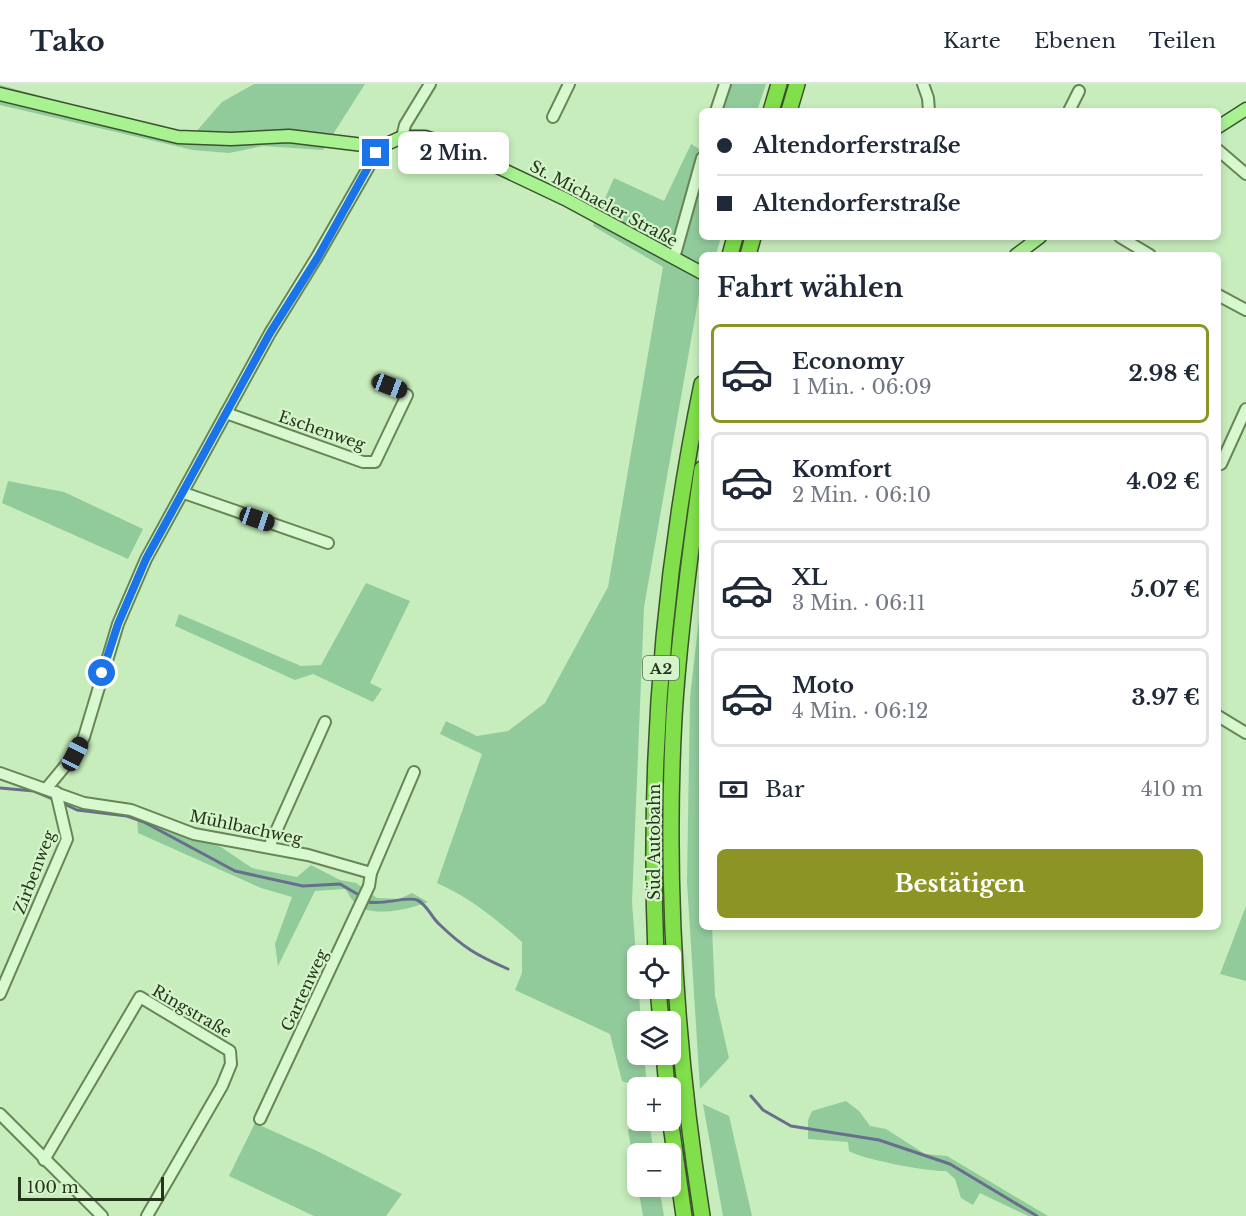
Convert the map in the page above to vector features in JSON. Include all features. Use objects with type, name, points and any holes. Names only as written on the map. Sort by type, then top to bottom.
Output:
[{"type":"highway","points":[[772,108],[779,84]]},
{"type":"highway","points":[[790,108],[797,84]]},
{"type":"highway","name":"Süd Autobahn","points":[[656,945],[653,859],[659,694],[670,576],[686,460],[699,398]]},
{"type":"highway","name":"Süd Autobahn","points":[[699,490],[683,603],[674,718],[671,847],[678,1033],[690,1139],[702,1216]]},
{"type":"highway","points":[[672,1131],[684,1216]]},
{"type":"highway","points":[[690,1139],[704,1170],[713,1216]]},
{"type":"main road","points":[[0,94],[178,136],[231,139],[290,136],[380,147],[402,137]]},
{"type":"main road","points":[[1221,125],[1246,109]]},
{"type":"main road","name":"St. Michaeler Straße","points":[[402,137],[425,138],[453,146],[565,199],[699,271]]},
{"type":"main road","points":[[1020,252],[1036,240]]},
{"type":"street","points":[[402,137],[405,125],[430,84]]},
{"type":"street","points":[[554,117],[569,84]]},
{"type":"street","points":[[717,108],[725,84]]},
{"type":"street","points":[[923,84],[929,108]]},
{"type":"street","points":[[1070,108],[1079,91]]},
{"type":"street","points":[[53,793],[84,737],[118,624],[146,559],[226,413],[380,147]]},
{"type":"street","points":[[1221,153],[1246,174]]},
{"type":"street","points":[[674,258],[699,169]]},
{"type":"street","points":[[1125,240],[1145,252]]},
{"type":"street","points":[[1221,297],[1246,310]]},
{"type":"street","name":"Eschenweg","points":[[226,413],[363,462],[375,462],[407,395],[378,382]]},
{"type":"street","points":[[1221,464],[1246,409]]},
{"type":"street","points":[[184,493],[328,543]]},
{"type":"street","points":[[1221,718],[1246,733]]},
{"type":"street","points":[[269,847],[325,722]]},
{"type":"street","name":"Gartenweg","points":[[260,1119],[369,886],[371,873],[414,772]]},
{"type":"street","name":"Mühlbachweg","points":[[0,773],[84,803],[131,810],[194,834],[269,847],[371,873]]},
{"type":"street","name":"Zirbenweg","points":[[0,994],[67,839],[60,809],[53,793]]},
{"type":"street","name":"Ringstraße","points":[[44,1160],[140,997],[230,1051],[231,1064],[222,1086],[147,1216]]},
{"type":"street","points":[[0,1114],[102,1216]]},
{"type":"green space","points":[[254,84],[365,84],[323,150],[263,146],[229,153],[193,150],[0,105],[0,85],[170,131],[194,134],[222,102]]},
{"type":"green space","points":[[730,84],[766,84],[758,108],[722,108]]},
{"type":"green space","points":[[691,144],[699,149],[699,240],[720,240],[717,252],[699,252],[699,295],[644,607],[632,902],[635,945],[627,945],[627,999],[639,999],[640,1011],[627,1011],[627,1065],[645,1065],[646,1077],[627,1077],[627,1083],[622,1081],[610,1034],[515,990],[522,973],[522,942],[482,909],[437,883],[482,754],[440,734],[446,721],[477,736],[508,731],[545,703],[608,587],[663,267],[593,226],[614,178],[664,201]]},
{"type":"green space","points":[[8,481],[64,492],[143,529],[128,559],[2,503]]},
{"type":"green space","points":[[366,583],[410,601],[370,683],[382,689],[373,702],[313,674],[295,680],[175,626],[179,614],[301,666],[321,665]]},
{"type":"green space","points":[[699,619],[699,930],[712,930],[715,996],[729,1058],[700,1089],[687,882],[690,697]]},
{"type":"green space","points":[[137,817],[221,847],[252,868],[297,877],[311,865],[340,880],[356,883],[377,898],[399,899],[412,893],[428,902],[382,912],[364,909],[357,905],[345,889],[315,891],[278,966],[275,944],[292,897],[261,888],[138,833]]},
{"type":"green space","points":[[1246,906],[1246,981],[1220,974]]},
{"type":"green space","points":[[846,1101],[859,1111],[870,1126],[886,1129],[925,1154],[947,1156],[1048,1216],[1028,1216],[980,1193],[973,1205],[961,1198],[955,1179],[946,1171],[867,1158],[849,1151],[848,1142],[808,1139],[808,1120],[812,1111]]},
{"type":"green space","points":[[703,1104],[729,1116],[752,1216],[723,1216]]},
{"type":"green space","points":[[255,1123],[402,1194],[386,1216],[314,1216],[229,1176]]},
{"type":"green space","points":[[628,1131],[651,1131],[652,1143],[630,1143]]},
{"type":"green space","points":[[640,1197],[661,1197],[664,1216],[643,1216]]},
{"type":"waterway","points":[[0,788],[34,791],[53,799]]},
{"type":"waterway","points":[[62,803],[77,810],[127,816],[144,822],[235,871],[303,886],[340,884],[359,895]]},
{"type":"waterway","points":[[368,902],[417,900],[424,904],[439,924],[463,945],[508,969]]},
{"type":"waterway","points":[[751,1096],[763,1110],[791,1126],[879,1140],[950,1164],[1037,1216]]},
{"type":"route","points":[[102,673],[118,624],[146,559],[270,333],[318,257],[376,153]]}]
